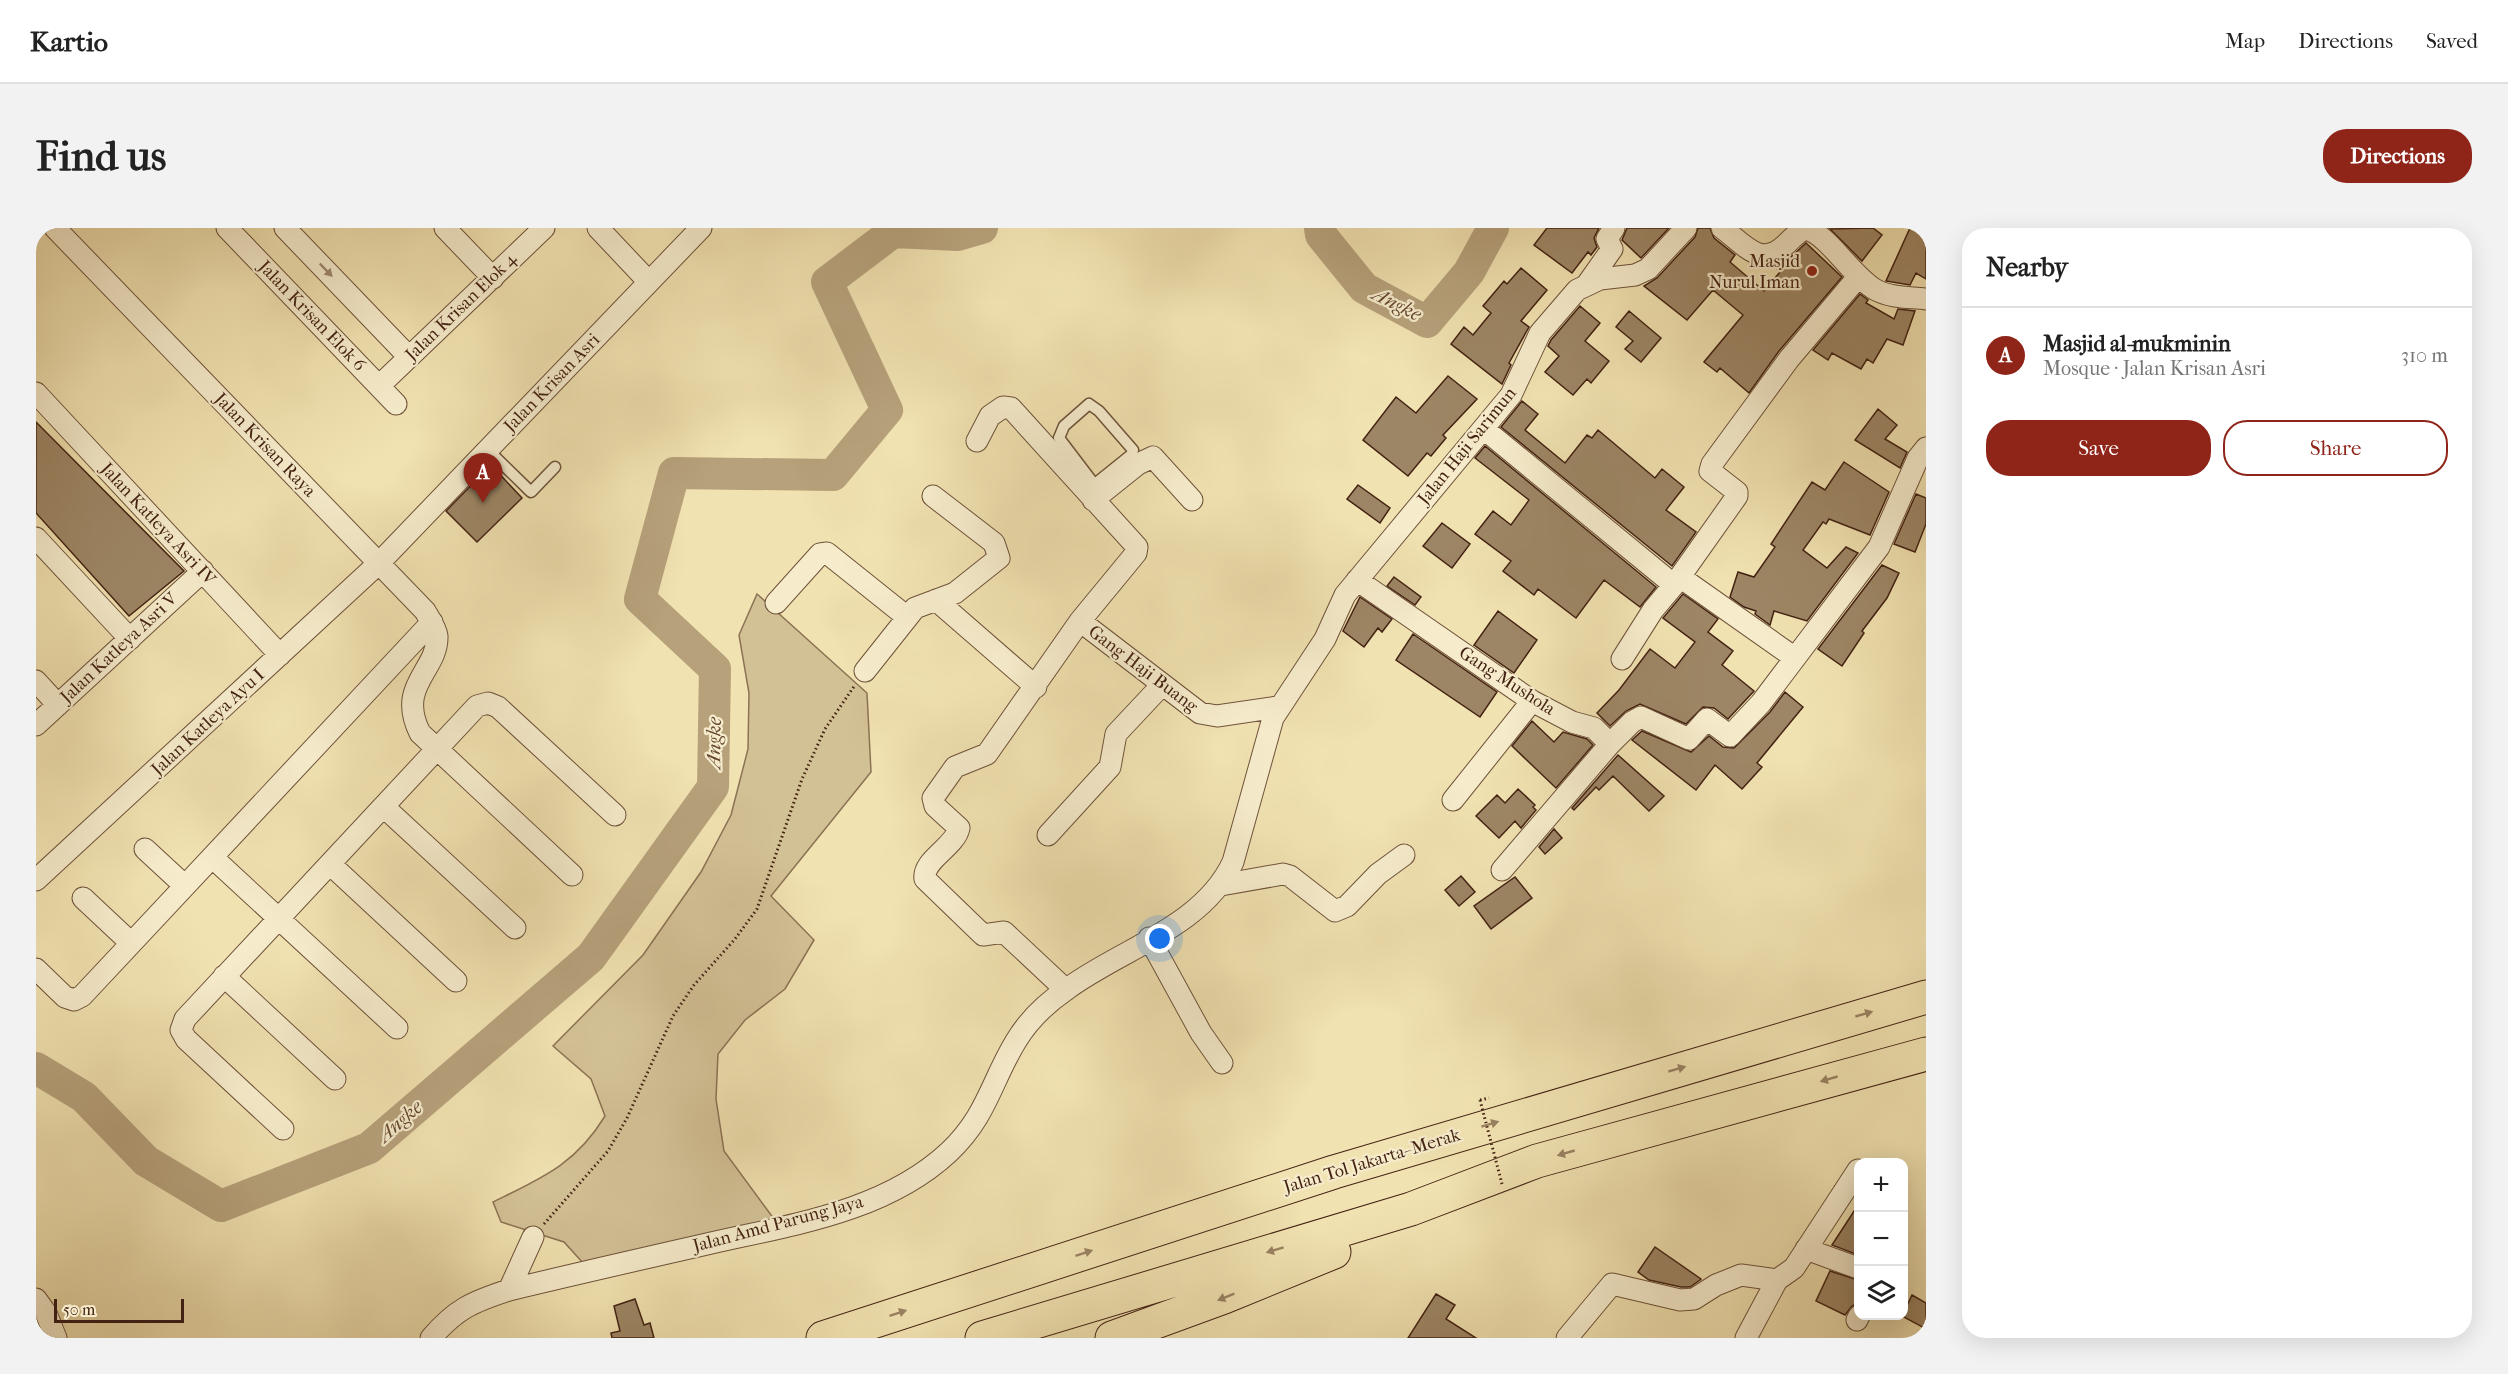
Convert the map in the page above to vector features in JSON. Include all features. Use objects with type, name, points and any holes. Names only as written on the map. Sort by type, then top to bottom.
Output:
[{"type":"highway","name":"Jalan Tol Jakarta–Merak","points":[[823,1338],[1344,1169],[1926,997]]},
{"type":"highway","points":[[982,1338],[1412,1209],[1537,1161],[1926,1054]]},
{"type":"highway","points":[[1112,1338],[1224,1297],[1334,1251],[1412,1209]]},
{"type":"street","name":"Jalan Krisan Raya","points":[[55,228],[425,611],[432,622]]},
{"type":"street","name":"Jalan Krisan Elok 6","points":[[227,228],[396,404]]},
{"type":"street","points":[[285,228],[409,357]]},
{"type":"street","points":[[445,228],[493,278]]},
{"type":"street","name":"Jalan Krisan Elok 4","points":[[379,386],[543,228]]},
{"type":"street","points":[[598,228],[649,282]]},
{"type":"street","name":"Jalan Krisan Asri","points":[[379,563],[701,228]]},
{"type":"street","name":"Jalan Haji Sarimun","points":[[1278,707],[1318,650],[1341,603],[1357,580],[1511,395],[1540,333],[1576,290],[1587,283],[1612,249],[1607,239],[1614,228]]},
{"type":"street","points":[[1587,283],[1635,275],[1648,269],[1686,228]]},
{"type":"street","points":[[1722,228],[1757,254],[1766,257],[1775,254],[1813,230],[1858,277],[1876,290],[1892,295],[1926,299]]},
{"type":"street","points":[[1622,659],[1653,610],[1677,581],[1738,494],[1710,471],[1712,464],[1789,359],[1858,277]]},
{"type":"street","name":"Jalan Katleya Asri IV","points":[[36,393],[280,655]]},
{"type":"street","points":[[977,441],[994,413],[1003,406],[1009,407],[1091,492],[1137,547],[1137,550],[1080,621],[987,754],[981,759],[955,767],[933,798],[935,806],[957,825],[958,832],[926,870],[924,876],[983,935],[1004,932],[1066,990]]},
{"type":"street","points":[[1484,429],[1677,581],[1795,658]]},
{"type":"street","points":[[1502,870],[1610,744],[1632,722],[1641,717],[1689,739],[1707,719],[1730,736],[1761,703],[1879,547],[1918,458],[1926,448]]},
{"type":"street","points":[[1091,492],[1154,457],[1192,500]]},
{"type":"street","points":[[865,671],[907,618],[922,604],[955,593],[994,562],[999,554],[996,546],[975,526],[933,496]]},
{"type":"street","points":[[36,538],[130,639]]},
{"type":"street","points":[[776,603],[820,554],[827,553],[907,618]]},
{"type":"street","name":"Jalan Katleya Ayu I","points":[[36,880],[379,563]]},
{"type":"street","name":"Jalan Katleya Asri V","points":[[36,725],[203,571]]},
{"type":"street","name":"Gang Mushola","points":[[1357,580],[1532,701],[1572,722],[1594,728],[1610,744]]},
{"type":"street","points":[[936,600],[1036,687]]},
{"type":"street","name":"Gang Haji Buang","points":[[1080,621],[1192,709],[1209,715],[1278,707]]},
{"type":"street","points":[[36,969],[65,997],[74,1000],[82,996],[432,622],[437,636],[433,651],[414,694],[414,720],[420,733],[572,875]]},
{"type":"street","points":[[36,681],[58,705]]},
{"type":"street","points":[[1048,835],[1110,767],[1116,734],[1161,686]]},
{"type":"street","points":[[1453,800],[1532,701]]},
{"type":"street","points":[[283,1129],[186,1039],[181,1030],[185,1019],[477,706],[488,703],[498,707],[615,815]]},
{"type":"street","name":"Jalan Amd Parung Jaya","points":[[431,1338],[445,1321],[469,1303],[509,1290],[798,1223],[851,1207],[902,1187],[926,1171],[966,1135],[983,1111],[1016,1041],[1028,1025],[1066,990],[1184,918],[1221,885],[1233,862],[1278,707]]},
{"type":"street","points":[[384,807],[515,928]]},
{"type":"street","points":[[145,849],[185,886]]},
{"type":"street","points":[[1221,885],[1287,875],[1335,911],[1347,906],[1378,874],[1404,855]]},
{"type":"street","points":[[212,856],[397,1028]]},
{"type":"street","points":[[330,864],[456,981]]},
{"type":"street","points":[[83,898],[131,943]]},
{"type":"street","points":[[1149,938],[1201,1034],[1222,1063]]},
{"type":"street","points":[[225,976],[335,1079]]},
{"type":"street","points":[[1746,1338],[1777,1280],[1794,1268],[1854,1178]]},
{"type":"street","points":[[509,1290],[533,1237]]},
{"type":"street","points":[[1806,1250],[1854,1267]]},
{"type":"street","points":[[1567,1338],[1612,1284],[1680,1300],[1694,1299],[1716,1285],[1742,1275],[1777,1280]]},
{"type":"street","points":[[39,1309],[56,1338]]},
{"type":"lane","points":[[1089,404],[1095,406],[1134,450],[1091,492],[1059,438],[1064,426],[1089,404]]},
{"type":"lane","points":[[488,450],[531,492],[555,467]]},
{"type":"path","points":[[533,1237],[608,1151],[627,1118],[673,1016],[694,985],[735,939],[757,909],[807,769],[825,729],[865,671]]},
{"type":"path","points":[[1480,1100],[1502,1184]]},
{"type":"shaded area","points":[[757,594],[867,693],[871,772],[771,896],[814,940],[785,989],[745,1020],[718,1054],[716,1099],[724,1151],[774,1219],[583,1263],[564,1242],[501,1222],[493,1202],[557,1168],[582,1146],[605,1116],[591,1079],[553,1046],[643,955],[701,872],[731,815],[748,749],[749,693],[739,635]]},
{"type":"building","points":[[1547,228],[1599,228],[1594,238],[1597,247],[1591,255],[1588,252],[1572,273],[1534,245]]},
{"type":"building","points":[[1627,228],[1669,228],[1641,258],[1622,240]]},
{"type":"building","points":[[1698,228],[1710,228],[1714,238],[1735,255],[1730,262],[1764,291],[1780,272],[1774,266],[1792,256],[1806,243],[1842,277],[1779,351],[1749,393],[1720,368],[1717,372],[1704,362],[1743,315],[1713,290],[1687,320],[1644,286],[1657,278],[1695,237]]},
{"type":"building","points":[[1873,228],[1882,235],[1862,261],[1830,229]]},
{"type":"building","points":[[1910,228],[1926,228],[1926,279],[1916,273],[1910,285],[1886,281]]},
{"type":"building","points":[[1521,268],[1547,290],[1521,321],[1529,327],[1509,363],[1511,365],[1502,384],[1451,344],[1464,327],[1473,335],[1491,313],[1483,306],[1504,281],[1507,284]]},
{"type":"building","points":[[1860,294],[1868,300],[1866,303],[1894,319],[1898,309],[1915,311],[1903,345],[1887,339],[1873,363],[1867,359],[1861,369],[1832,353],[1828,360],[1813,350]]},
{"type":"building","points":[[1580,306],[1600,323],[1585,341],[1609,361],[1591,383],[1587,379],[1573,395],[1545,372],[1559,356],[1548,346],[1551,340]]},
{"type":"building","points":[[1629,311],[1661,338],[1641,362],[1625,349],[1633,341],[1616,327]]},
{"type":"building","points":[[1448,376],[1477,399],[1443,435],[1446,438],[1431,456],[1427,453],[1408,476],[1363,440],[1396,397],[1416,413]]},
{"type":"building","points":[[1522,401],[1538,414],[1525,430],[1565,463],[1587,435],[1592,438],[1598,430],[1655,478],[1662,469],[1684,487],[1666,510],[1696,532],[1672,566],[1501,427]]},
{"type":"building","points":[[1878,409],[1897,425],[1885,439],[1907,452],[1900,468],[1855,440]]},
{"type":"building","points":[[36,422],[184,571],[129,616],[36,513]]},
{"type":"building","points":[[1485,446],[1656,587],[1640,607],[1604,580],[1576,618],[1538,589],[1534,595],[1503,571],[1511,561],[1475,534],[1493,511],[1511,525],[1529,500],[1475,458]]},
{"type":"building","points":[[1844,462],[1889,492],[1870,535],[1829,519],[1826,524],[1823,522],[1803,550],[1827,568],[1846,547],[1858,553],[1807,621],[1774,611],[1770,625],[1755,614],[1756,611],[1744,607],[1730,597],[1738,572],[1754,577],[1775,547],[1771,544],[1812,482],[1825,490]]},
{"type":"building","points":[[491,465],[522,498],[477,542],[446,511]]},
{"type":"building","points":[[1358,485],[1390,508],[1380,523],[1347,499]]},
{"type":"building","points":[[1916,494],[1926,498],[1926,524],[1915,552],[1894,544]]},
{"type":"building","points":[[1442,523],[1470,544],[1452,568],[1423,546]]},
{"type":"building","points":[[1882,565],[1899,573],[1887,598],[1862,631],[1864,633],[1842,666],[1818,649]]},
{"type":"building","points":[[1394,577],[1421,597],[1415,605],[1387,586]]},
{"type":"building","points":[[1683,594],[1718,619],[1708,632],[1733,651],[1722,665],[1754,691],[1728,719],[1714,708],[1703,707],[1686,724],[1640,704],[1626,711],[1610,726],[1597,713],[1619,690],[1650,649],[1675,668],[1695,642],[1663,618]]},
{"type":"building","points":[[1360,597],[1392,619],[1382,632],[1378,628],[1364,647],[1343,631]]},
{"type":"building","points":[[1498,611],[1537,640],[1514,673],[1474,645]]},
{"type":"building","points":[[1413,634],[1497,692],[1480,717],[1396,660]]},
{"type":"building","points":[[1785,692],[1803,707],[1757,763],[1762,767],[1742,789],[1715,765],[1696,790],[1632,740],[1642,731],[1691,752],[1709,736],[1723,747],[1734,748],[1770,712]]},
{"type":"building","points":[[1532,721],[1554,742],[1563,732],[1587,739],[1593,745],[1556,788],[1512,746]]},
{"type":"building","points":[[1618,755],[1664,796],[1649,811],[1613,776],[1599,790],[1596,787],[1574,810],[1572,808]]},
{"type":"building","points":[[1518,789],[1535,805],[1533,807],[1536,810],[1521,828],[1515,821],[1499,838],[1476,816],[1497,795],[1505,803]]},
{"type":"building","points":[[1554,829],[1562,838],[1545,854],[1539,847]]},
{"type":"building","points":[[1461,876],[1475,892],[1459,906],[1445,890]]},
{"type":"building","points":[[1515,877],[1532,898],[1491,929],[1474,906]]},
{"type":"building","points":[[1854,1211],[1854,1253],[1832,1245]]},
{"type":"building","points":[[1655,1247],[1701,1279],[1690,1287],[1649,1280],[1638,1272]]},
{"type":"building","points":[[1830,1271],[1854,1279],[1854,1305],[1845,1315],[1816,1301]]},
{"type":"building","points":[[1436,1294],[1455,1305],[1446,1319],[1476,1338],[1408,1338]]},
{"type":"building","points":[[1912,1295],[1926,1303],[1926,1329],[1908,1319],[1908,1303]]},
{"type":"building","points":[[635,1299],[644,1325],[650,1323],[654,1338],[612,1338],[611,1333],[620,1331],[614,1306]]},
{"type":"waterway","name":"Angke","points":[[36,1068],[84,1097],[146,1161],[221,1206],[369,1148],[591,957],[713,787],[715,669],[640,599],[674,473],[833,475],[887,410],[827,282],[893,232],[958,235],[982,228]]},
{"type":"waterway","name":"Angke","points":[[1320,228],[1321,235],[1364,288],[1427,322],[1469,272],[1493,228]]},
{"type":"place","name":"Masjid Nurul Iman","points":[[1812,271]]},
{"type":"place","name":"Masjid al-mukminin","points":[[483,503]]}]
